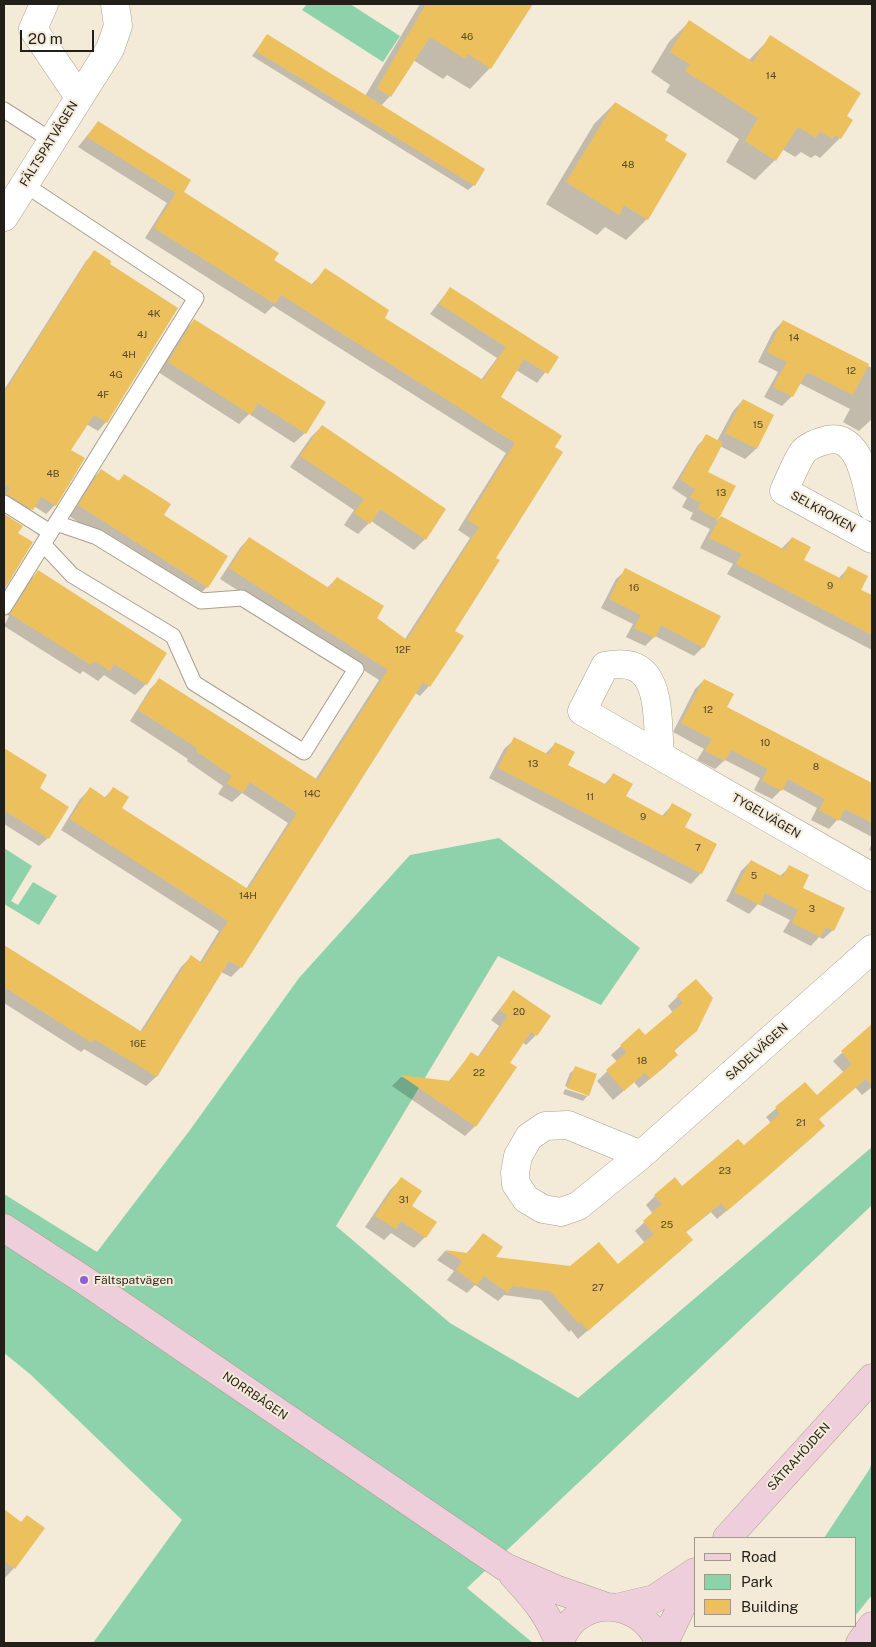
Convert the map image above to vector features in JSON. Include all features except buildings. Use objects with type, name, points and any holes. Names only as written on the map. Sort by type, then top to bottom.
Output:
[{"type":"street","name":"FÄLTSPATVÄGEN","points":[[44,4],[33,29],[79,97]]},
{"type":"street","name":"FÄLTSPATVÄGEN","points":[[4,217],[110,49],[118,26],[115,4]]},
{"type":"street","name":"SELKROKEN","points":[[872,507],[860,460],[850,446],[833,439],[820,442],[804,450],[784,491],[872,539]]},
{"type":"street","name":"TYGELVÄGEN","points":[[660,754],[872,877]]},
{"type":"street","name":"SADELVÄGEN","points":[[641,1155],[872,949]]},
{"type":"street","name":"NORRBÅGEN","points":[[4,1228],[84,1280],[505,1567],[558,1590],[634,1613],[647,1622],[659,1643]]},
{"type":"street","name":"SÄTRAHÖJDEN","points":[[728,1537],[872,1378]]},
{"type":"street","name":"NORRBÅGEN","points":[[505,1567],[541,1605],[559,1643]]},
{"type":"street","points":[[559,1643],[566,1629],[576,1618],[590,1610],[654,1600],[694,1573]]},
{"type":"street","points":[[664,1643],[694,1580]]},
{"type":"street","points":[[860,1643],[872,1626]]},
{"type":"lane","points":[[4,110],[51,140]]},
{"type":"lane","points":[[4,607],[196,298],[24,184]]},
{"type":"lane","points":[[4,503],[50,533],[97,537],[200,601],[242,598],[356,669],[304,752],[194,682],[173,636],[72,575],[50,533]]},
{"type":"green space","points":[[307,4],[350,4],[400,36],[383,62],[302,10]]},
{"type":"green space","points":[[499,838],[640,948],[601,1005],[498,956],[336,1226],[450,1323],[578,1398],[872,1147],[872,1205],[467,1588],[533,1643],[93,1643],[182,1520],[30,1374],[4,1353],[4,1194],[97,1252],[190,1130],[299,978],[410,855]]},
{"type":"green space","points":[[4,848],[32,866],[11,901],[18,905],[33,882],[57,896],[39,925],[4,904]]},
{"type":"green space","points":[[872,1462],[872,1595],[856,1615],[856,1537],[825,1537],[869,1470]]},
{"type":"place","name":"Fältspatvägen","points":[[84,1280]]}]
